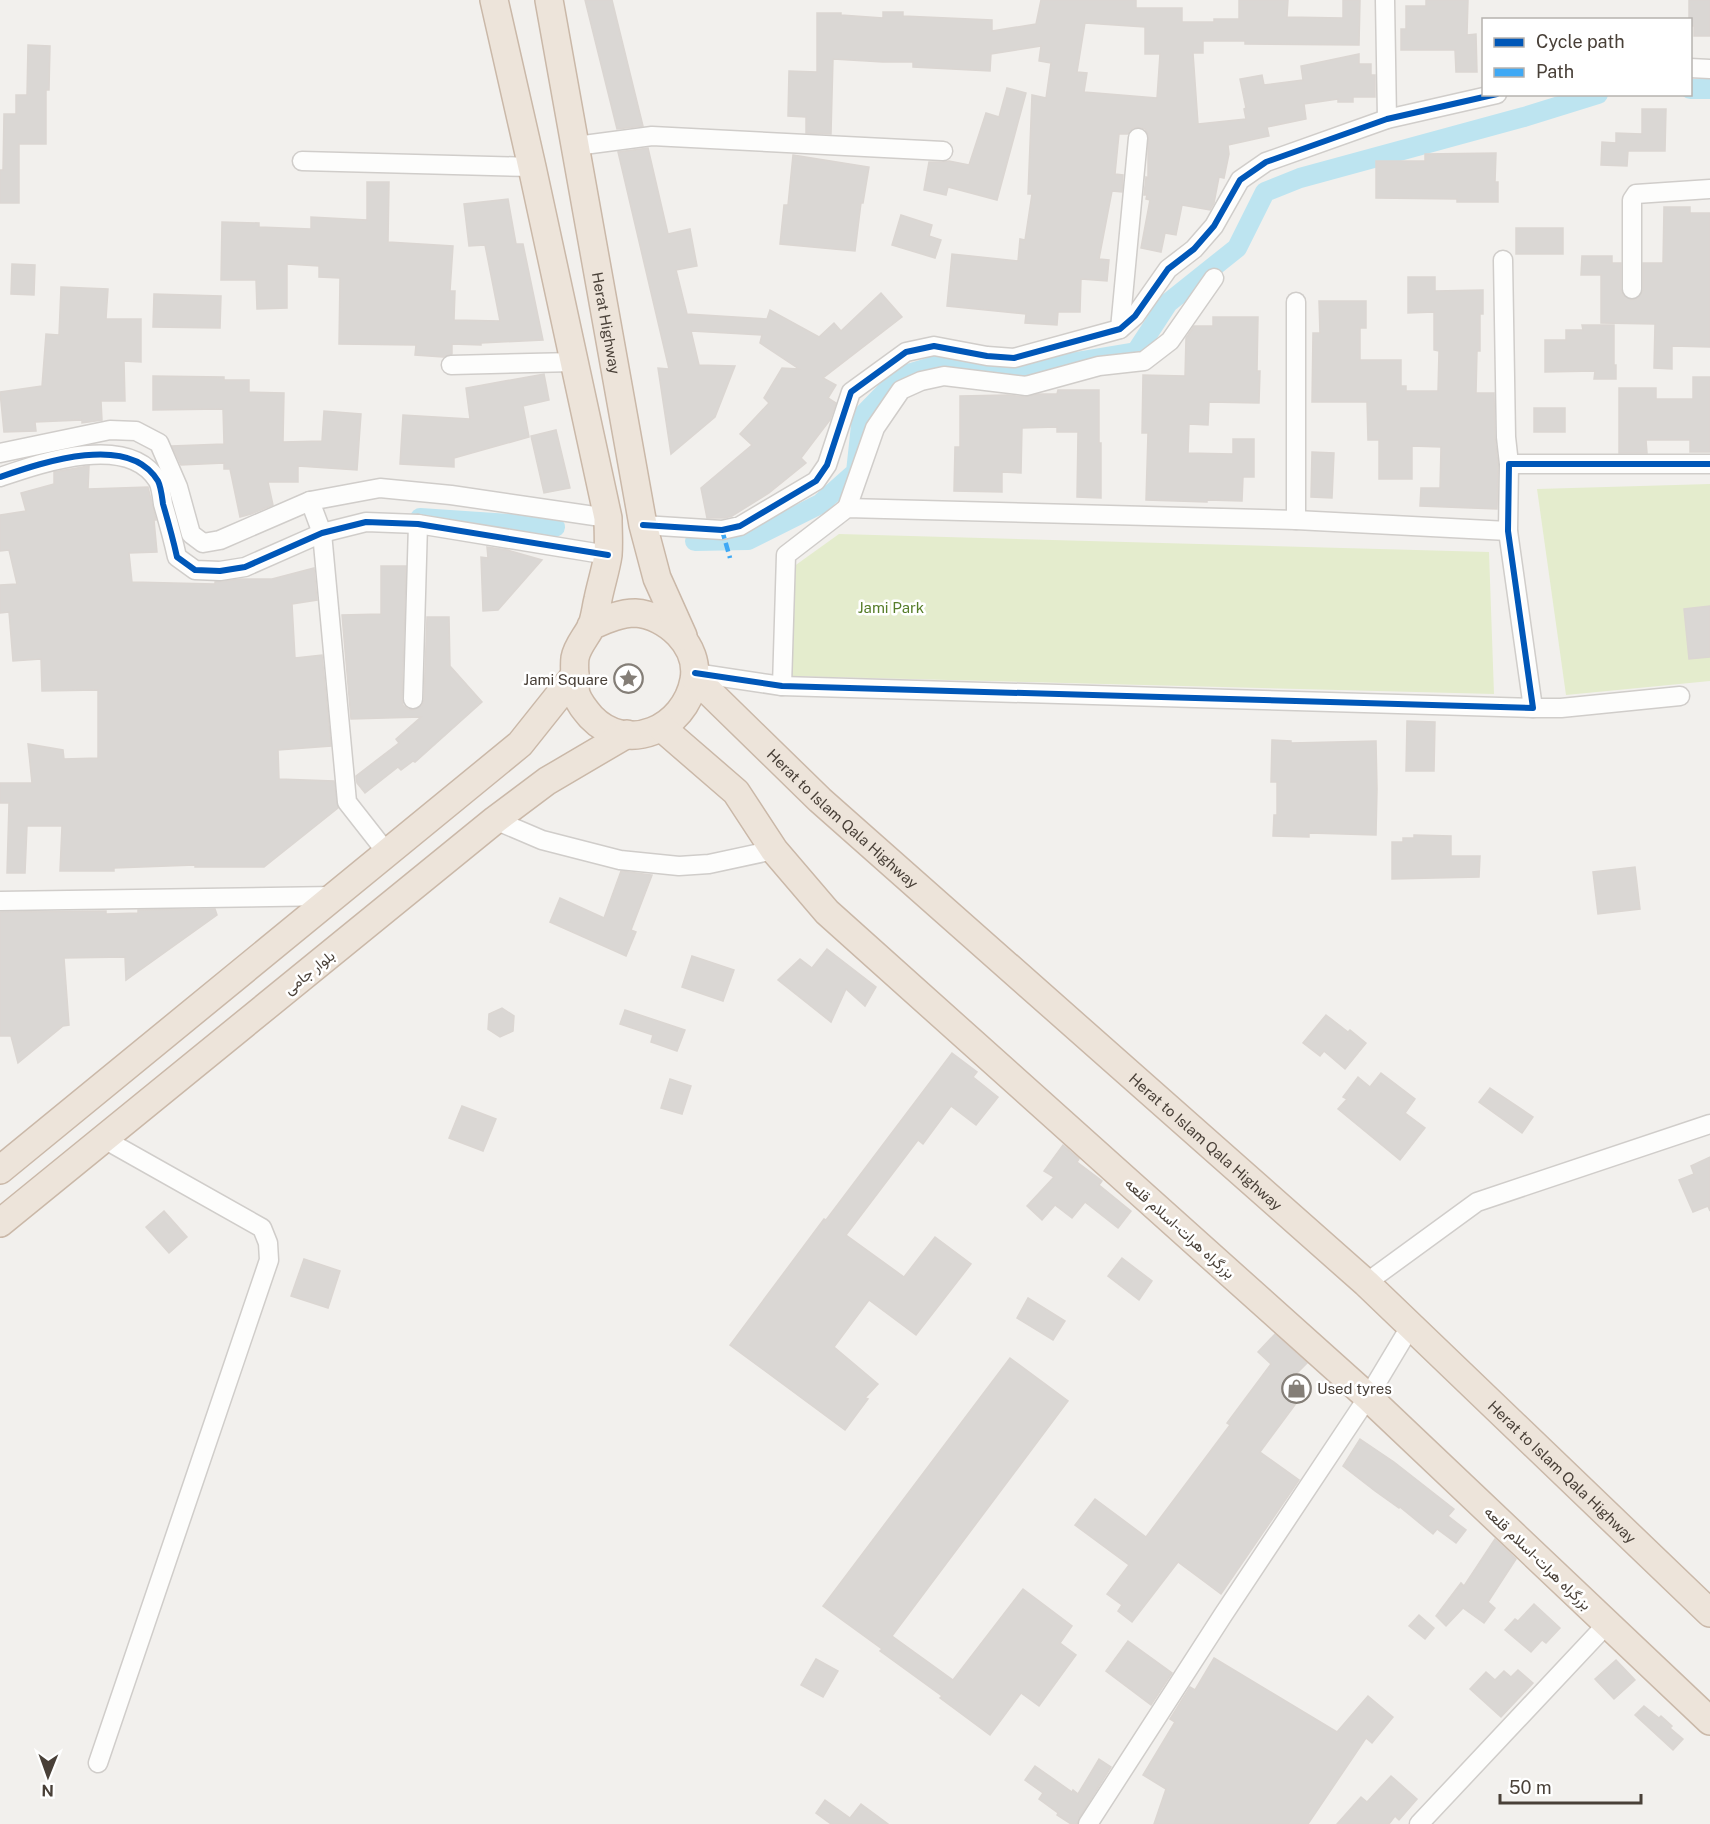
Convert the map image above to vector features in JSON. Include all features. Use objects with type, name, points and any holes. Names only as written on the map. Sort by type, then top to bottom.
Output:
[{"type":"highway","points":[[494,0],[608,518],[608,555],[591,626],[575,657],[576,694],[584,709],[596,721],[610,730],[627,734],[645,734],[662,728],[678,715],[690,698],[695,676],[692,655],[684,640],[671,626],[653,616],[634,613],[615,616],[591,626]]},
{"type":"highway","name":"Herat Highway","points":[[549,0],[643,525],[657,578],[684,640]]},
{"type":"highway","points":[[0,1170],[520,744],[575,675]]},
{"type":"highway","name":"Herat to Islam Qala Highway","points":[[695,676],[820,800],[1366,1283],[1710,1612]]},
{"type":"highway","name":"بزرگراه هرات-اسلام قلعه","points":[[662,728],[736,792],[774,850],[827,912],[1368,1397],[1710,1721]]},
{"type":"highway","name":"بلوار جامی","points":[[0,1223],[495,820],[547,781],[627,734]]},
{"type":"street","points":[[1385,0],[1387,119]]},
{"type":"street","points":[[1692,68],[1710,69]]},
{"type":"street","points":[[643,525],[722,530],[740,526],[816,481],[827,465],[851,392],[906,352],[934,346],[987,356],[1014,358],[1120,329],[1135,316],[1168,269],[1194,249],[1214,226],[1239,180],[1266,162],[1387,119],[1488,96]]},
{"type":"street","points":[[576,146],[652,136],[943,151]]},
{"type":"street","points":[[1120,329],[1138,138]]},
{"type":"street","points":[[302,161],[532,167]]},
{"type":"street","points":[[1632,289],[1632,200],[1636,194],[1710,189]]},
{"type":"street","points":[[1503,260],[1506,437],[1509,464],[1508,531],[1533,708]]},
{"type":"street","points":[[782,686],[786,555],[847,508],[875,428],[901,390],[921,381],[944,376],[1026,386],[1099,366],[1143,362],[1170,341],[1214,278]]},
{"type":"street","points":[[1296,302],[1296,520]]},
{"type":"street","points":[[451,365],[575,362]]},
{"type":"street","points":[[0,453],[110,430],[136,431],[159,443],[178,487],[191,534],[203,543],[220,540],[310,501],[380,488],[451,495],[608,518]]},
{"type":"street","points":[[34,446],[38,465]]},
{"type":"street","points":[[0,477],[38,465],[91,454],[124,457],[144,466],[158,482],[177,557],[195,570],[220,571],[245,567],[322,533],[366,522],[418,524],[608,555]]},
{"type":"street","points":[[1509,464],[1710,464]]},
{"type":"street","points":[[310,501],[322,533],[348,802],[387,853]]},
{"type":"street","points":[[847,508],[1296,520],[1508,531]]},
{"type":"street","points":[[413,699],[418,524]]},
{"type":"street","points":[[695,676],[782,686],[1533,708],[1561,708],[1680,696]]},
{"type":"street","points":[[495,820],[542,840],[620,860],[679,866],[708,864],[774,850]]},
{"type":"street","points":[[0,901],[335,896]]},
{"type":"street","points":[[1366,1283],[1477,1202],[1710,1124]]},
{"type":"street","points":[[98,1763],[269,1260],[268,1243],[262,1228],[104,1139]]},
{"type":"street","points":[[1088,1824],[1368,1397],[1410,1327]]},
{"type":"street","points":[[1419,1824],[1607,1624]]},
{"type":"green space","points":[[1710,484],[1710,681],[1566,695],[1537,489]]},
{"type":"green space","name":"Jami Park","points":[[839,534],[1489,552],[1494,694],[791,676],[793,567]]},
{"type":"building","points":[[585,0],[612,0],[643,126],[617,129]]},
{"type":"building","points":[[1041,0],[1136,0],[1136,8],[1182,8],[1182,22],[1214,22],[1214,19],[1239,19],[1239,0],[1288,0],[1287,17],[1343,18],[1343,0],[1360,0],[1359,45],[1245,44],[1245,41],[1203,41],[1203,53],[1193,53],[1198,124],[1246,119],[1240,79],[1262,75],[1264,85],[1303,80],[1301,66],[1359,54],[1359,64],[1371,64],[1371,75],[1375,75],[1375,97],[1353,97],[1353,102],[1338,102],[1338,99],[1304,104],[1306,119],[1267,127],[1269,136],[1228,145],[1229,154],[1224,178],[1219,177],[1214,203],[1210,210],[1182,205],[1176,235],[1165,233],[1161,252],[1141,248],[1150,200],[1146,199],[1147,195],[1144,195],[1146,177],[1148,178],[1148,134],[1145,129],[1138,127],[1133,128],[1128,134],[1119,134],[1115,174],[1123,175],[1122,192],[1112,191],[1099,259],[1109,260],[1107,281],[1081,279],[1080,312],[1058,312],[1057,325],[1025,323],[1026,314],[947,306],[952,254],[1018,261],[1020,239],[1025,240],[1032,194],[1028,194],[1032,95],[1046,98],[1051,63],[1039,61],[1041,46],[991,54],[990,71],[913,67],[913,62],[833,59],[831,134],[806,133],[806,117],[788,116],[789,71],[817,72],[817,13],[841,13],[841,15],[883,18],[883,12],[903,12],[903,16],[992,20],[992,31],[1036,24]],"holes":[[[1085,23],[1145,27],[1145,54],[1160,54],[1157,98],[1084,92],[1087,73],[1077,72]]]},
{"type":"building","points":[[1426,0],[1468,0],[1467,35],[1476,34],[1477,72],[1456,72],[1455,50],[1401,50],[1401,29],[1406,29],[1406,6],[1426,6]]},
{"type":"building","points":[[1689,0],[1710,0],[1710,36],[1694,36],[1692,18],[1689,18]]},
{"type":"building","points":[[28,45],[50,46],[49,90],[46,90],[46,144],[19,144],[19,203],[0,203],[4,114],[16,114],[16,95],[27,95]]},
{"type":"building","points":[[1007,88],[1026,93],[997,200],[948,187],[946,195],[924,190],[929,162],[949,161],[969,165],[986,113],[999,117]]},
{"type":"building","points":[[1642,109],[1666,109],[1665,151],[1628,151],[1627,166],[1601,165],[1602,142],[1616,143],[1616,133],[1642,134]]},
{"type":"building","points":[[648,148],[668,234],[690,229],[697,266],[676,270],[687,314],[767,319],[770,310],[819,337],[834,323],[841,331],[881,293],[902,317],[823,378],[836,385],[828,398],[836,403],[830,420],[801,458],[806,463],[769,493],[732,516],[724,518],[707,518],[701,488],[752,445],[740,434],[769,403],[764,398],[782,368],[799,369],[760,343],[762,335],[691,331],[699,365],[735,366],[715,417],[671,454],[658,368],[669,369],[618,152]]},
{"type":"building","points":[[1496,153],[1495,182],[1498,182],[1498,202],[1376,198],[1376,161],[1425,161],[1425,154]]},
{"type":"building","points":[[793,155],[869,167],[863,203],[861,203],[855,251],[780,244],[784,205],[788,205]]},
{"type":"building","points":[[367,182],[389,182],[388,242],[453,246],[450,291],[455,291],[454,320],[500,321],[485,245],[469,246],[464,204],[508,199],[516,244],[523,244],[543,340],[481,343],[481,345],[452,344],[452,354],[443,357],[415,355],[416,345],[339,344],[340,278],[319,277],[319,266],[287,264],[287,308],[257,309],[256,280],[221,280],[222,222],[259,223],[259,227],[311,229],[311,217],[367,220]]},
{"type":"building","points":[[1664,207],[1690,207],[1690,213],[1710,213],[1710,347],[1672,346],[1672,369],[1654,368],[1655,324],[1601,323],[1601,275],[1581,275],[1582,256],[1612,256],[1612,263],[1621,263],[1623,295],[1631,300],[1638,298],[1643,290],[1643,263],[1663,263]]},
{"type":"building","points":[[901,215],[932,225],[929,236],[941,240],[935,258],[892,245]]},
{"type":"building","points":[[1516,228],[1563,228],[1563,254],[1516,254]]},
{"type":"building","points":[[12,264],[35,265],[34,295],[11,294]]},
{"type":"building","points":[[1408,277],[1435,277],[1435,291],[1483,290],[1483,314],[1480,314],[1480,351],[1477,351],[1476,393],[1494,393],[1498,465],[1497,509],[1420,506],[1421,488],[1440,488],[1441,447],[1412,446],[1412,479],[1379,479],[1379,440],[1368,440],[1367,402],[1312,402],[1313,333],[1320,333],[1319,301],[1366,301],[1366,328],[1360,328],[1360,360],[1401,360],[1401,386],[1406,386],[1406,391],[1438,391],[1439,351],[1434,350],[1434,312],[1408,313]]},
{"type":"building","points":[[61,287],[108,289],[106,319],[141,319],[141,362],[124,361],[125,401],[101,401],[102,420],[82,423],[82,420],[35,422],[36,431],[4,432],[0,392],[42,386],[46,334],[59,335]]},
{"type":"building","points":[[154,294],[221,296],[220,328],[153,327]]},
{"type":"building","points":[[1213,317],[1258,317],[1259,403],[1209,402],[1208,425],[1189,424],[1188,453],[1233,454],[1233,439],[1254,439],[1254,477],[1243,477],[1242,501],[1146,500],[1148,433],[1142,433],[1143,375],[1185,376],[1186,338],[1194,326],[1213,326]]},
{"type":"building","points":[[1582,325],[1614,325],[1616,379],[1594,379],[1595,371],[1545,372],[1545,340],[1566,340],[1566,330],[1583,330]]},
{"type":"building","points":[[544,374],[549,400],[523,406],[529,437],[454,458],[454,467],[400,464],[403,415],[470,419],[466,388]]},
{"type":"building","points":[[153,376],[224,377],[224,380],[249,380],[249,392],[284,393],[283,442],[322,441],[324,411],[361,414],[357,470],[298,466],[298,482],[268,482],[273,505],[240,517],[230,469],[224,469],[224,463],[181,465],[172,446],[224,444],[223,409],[153,410]]},
{"type":"building","points":[[1693,377],[1710,377],[1710,452],[1690,452],[1690,440],[1646,440],[1647,453],[1619,453],[1619,388],[1656,388],[1656,399],[1693,399]]},
{"type":"building","points":[[1058,390],[1099,390],[1101,498],[1077,497],[1078,432],[1057,432],[1057,427],[1022,428],[1021,473],[1002,472],[1002,492],[954,491],[955,447],[960,447],[960,396],[1025,397],[1057,394]]},
{"type":"building","points":[[1534,408],[1565,408],[1565,432],[1534,432]]},
{"type":"building","points":[[556,430],[570,488],[544,493],[531,436]]},
{"type":"building","points":[[1312,452],[1334,453],[1332,498],[1311,497]]},
{"type":"building","points":[[89,466],[88,489],[148,487],[156,520],[154,520],[157,552],[129,553],[132,582],[215,584],[215,582],[241,579],[272,579],[314,568],[317,600],[292,604],[295,658],[322,655],[331,746],[278,750],[279,779],[334,781],[338,808],[264,867],[195,867],[195,865],[114,868],[114,871],[60,871],[62,826],[27,826],[25,873],[7,873],[9,803],[0,803],[0,783],[32,783],[28,744],[63,750],[64,759],[98,758],[98,690],[42,691],[41,659],[13,661],[9,612],[0,613],[0,585],[17,584],[9,550],[0,551],[0,515],[26,511],[21,493],[54,484],[54,472]]},
{"type":"building","points":[[487,547],[542,560],[498,610],[483,611],[481,557],[488,558]]},
{"type":"building","points":[[381,566],[406,566],[403,705],[413,710],[422,705],[424,700],[427,617],[449,617],[450,666],[482,702],[415,762],[413,761],[401,770],[398,767],[365,793],[357,783],[356,776],[399,743],[396,739],[421,717],[351,719],[342,615],[381,614]]},
{"type":"building","points":[[1710,606],[1710,657],[1689,659],[1684,609]]},
{"type":"building","points":[[1407,721],[1435,722],[1434,771],[1406,771]]},
{"type":"building","points":[[1272,740],[1291,741],[1291,743],[1376,741],[1376,835],[1309,833],[1309,837],[1273,836],[1274,815],[1277,815],[1277,782],[1271,782]]},
{"type":"building","points":[[1414,835],[1451,836],[1451,856],[1480,856],[1479,877],[1392,879],[1392,842],[1403,842],[1403,838],[1414,838]]},
{"type":"building","points":[[1635,867],[1640,909],[1598,914],[1593,872]]},
{"type":"building","points":[[621,871],[652,875],[631,930],[636,932],[626,956],[550,922],[560,898],[604,918]]},
{"type":"building","points":[[215,909],[217,915],[126,980],[125,957],[64,958],[69,1025],[63,1026],[18,1063],[11,1036],[0,1036],[0,912],[106,911],[106,914],[138,913],[138,910]]},
{"type":"building","points":[[827,949],[876,987],[865,1006],[846,989],[831,1022],[778,980],[800,959],[812,968]]},
{"type":"building","points":[[692,956],[734,970],[723,1001],[682,987]]},
{"type":"building","points":[[502,1008],[514,1016],[513,1031],[500,1037],[488,1029],[489,1014]]},
{"type":"building","points":[[625,1010],[685,1030],[677,1051],[651,1042],[653,1035],[620,1024]]},
{"type":"building","points":[[1326,1015],[1366,1043],[1345,1069],[1324,1051],[1320,1056],[1303,1043]]},
{"type":"building","points":[[952,1053],[977,1072],[973,1077],[998,1097],[976,1125],[951,1106],[923,1144],[918,1140],[846,1235],[904,1277],[935,1237],[971,1264],[916,1335],[869,1300],[834,1347],[878,1384],[865,1398],[868,1399],[845,1430],[730,1345]]},
{"type":"building","points":[[1381,1073],[1415,1099],[1405,1113],[1425,1128],[1400,1160],[1338,1109],[1347,1099],[1343,1097],[1358,1077],[1370,1087]]},
{"type":"building","points":[[670,1079],[691,1086],[682,1114],[661,1108]]},
{"type":"building","points":[[1490,1088],[1533,1117],[1522,1133],[1479,1102]]},
{"type":"building","points":[[462,1106],[496,1119],[483,1151],[449,1138]]},
{"type":"building","points":[[1063,1145],[1079,1159],[1077,1162],[1102,1181],[1099,1185],[1131,1211],[1118,1228],[1085,1202],[1072,1218],[1055,1205],[1042,1220],[1027,1206],[1054,1177],[1044,1171]]},
{"type":"building","points":[[1710,1157],[1710,1211],[1708,1206],[1693,1212],[1679,1180],[1694,1174],[1691,1166]]},
{"type":"building","points":[[164,1211],[187,1237],[169,1253],[146,1227]]},
{"type":"building","points":[[1122,1258],[1152,1281],[1139,1300],[1108,1276]]},
{"type":"building","points":[[304,1259],[340,1271],[328,1308],[291,1296]]},
{"type":"building","points":[[1028,1298],[1065,1321],[1053,1340],[1017,1318]]},
{"type":"building","points":[[1275,1334],[1307,1363],[1291,1379],[1306,1390],[1260,1452],[1299,1480],[1221,1594],[1178,1562],[1132,1622],[1118,1611],[1122,1605],[1107,1594],[1129,1565],[1075,1525],[1095,1499],[1146,1537],[1230,1425],[1227,1423],[1271,1364],[1258,1352]]},
{"type":"building","points":[[1010,1358],[1068,1401],[892,1636],[953,1680],[1023,1589],[1072,1626],[1060,1643],[1076,1655],[1039,1706],[1021,1693],[990,1735],[940,1698],[942,1696],[880,1651],[882,1649],[823,1606]]},
{"type":"building","points":[[1360,1439],[1394,1462],[1454,1509],[1448,1516],[1466,1530],[1456,1543],[1437,1529],[1433,1534],[1343,1466]]},
{"type":"building","points":[[1495,1539],[1516,1559],[1488,1602],[1495,1608],[1484,1623],[1463,1608],[1446,1626],[1436,1616],[1461,1583],[1464,1586]]},
{"type":"building","points":[[1534,1604],[1560,1628],[1546,1643],[1542,1640],[1531,1652],[1505,1630],[1515,1619],[1518,1621]]},
{"type":"building","points":[[1419,1615],[1434,1628],[1425,1639],[1409,1626]]},
{"type":"building","points":[[1128,1641],[1172,1673],[1151,1705],[1106,1671]]},
{"type":"building","points":[[1214,1658],[1337,1732],[1368,1696],[1393,1717],[1372,1743],[1366,1738],[1308,1824],[1154,1824],[1166,1789],[1143,1775],[1175,1722],[1170,1719],[1190,1687],[1195,1690]]},
{"type":"building","points":[[816,1659],[838,1671],[823,1697],[801,1685]]},
{"type":"building","points":[[1616,1660],[1635,1680],[1614,1699],[1595,1679]]},
{"type":"building","points":[[1518,1670],[1533,1683],[1501,1717],[1470,1689],[1486,1672],[1495,1680],[1504,1671],[1511,1677]]},
{"type":"building","points":[[1644,1706],[1659,1718],[1661,1716],[1683,1739],[1673,1750],[1635,1715]]},
{"type":"building","points":[[1099,1759],[1111,1767],[1077,1824],[1071,1824],[1057,1815],[1058,1813],[1039,1799],[1043,1793],[1025,1780],[1035,1766],[1078,1794]]},
{"type":"building","points":[[1391,1776],[1417,1799],[1399,1820],[1395,1816],[1389,1824],[1337,1824],[1361,1797],[1367,1802]]},
{"type":"building","points":[[825,1800],[850,1818],[861,1804],[888,1824],[831,1824],[816,1813]]},
{"type":"waterway","points":[[1692,89],[1710,89]]},
{"type":"waterway","points":[[695,541],[748,540],[820,504],[856,472],[862,416],[901,376],[948,362],[1017,372],[1136,352],[1168,303],[1237,248],[1265,192],[1300,178],[1524,117],[1592,96]]},
{"type":"waterway","points":[[420,518],[555,527]]},
{"type":"marked path","points":[[722,530],[730,558]]},
{"type":"cycle path","points":[[643,525],[722,530],[740,526],[816,481],[827,465],[851,392],[906,352],[934,346],[987,356],[1014,358],[1120,329],[1135,316],[1168,269],[1194,249],[1214,226],[1240,180],[1266,162],[1387,119],[1488,96]]},
{"type":"cycle path","points":[[0,477],[60,459],[84,455],[127,458],[145,466],[159,483],[177,557],[195,570],[220,571],[245,567],[322,533],[366,522],[418,524],[608,555]]},
{"type":"cycle path","points":[[695,673],[782,686],[1533,708],[1508,531],[1509,464],[1710,464]]},
{"type":"place","name":"Jami Square","points":[[629,679]]},
{"type":"place","name":"Used tyres","points":[[1296,1388]]}]
